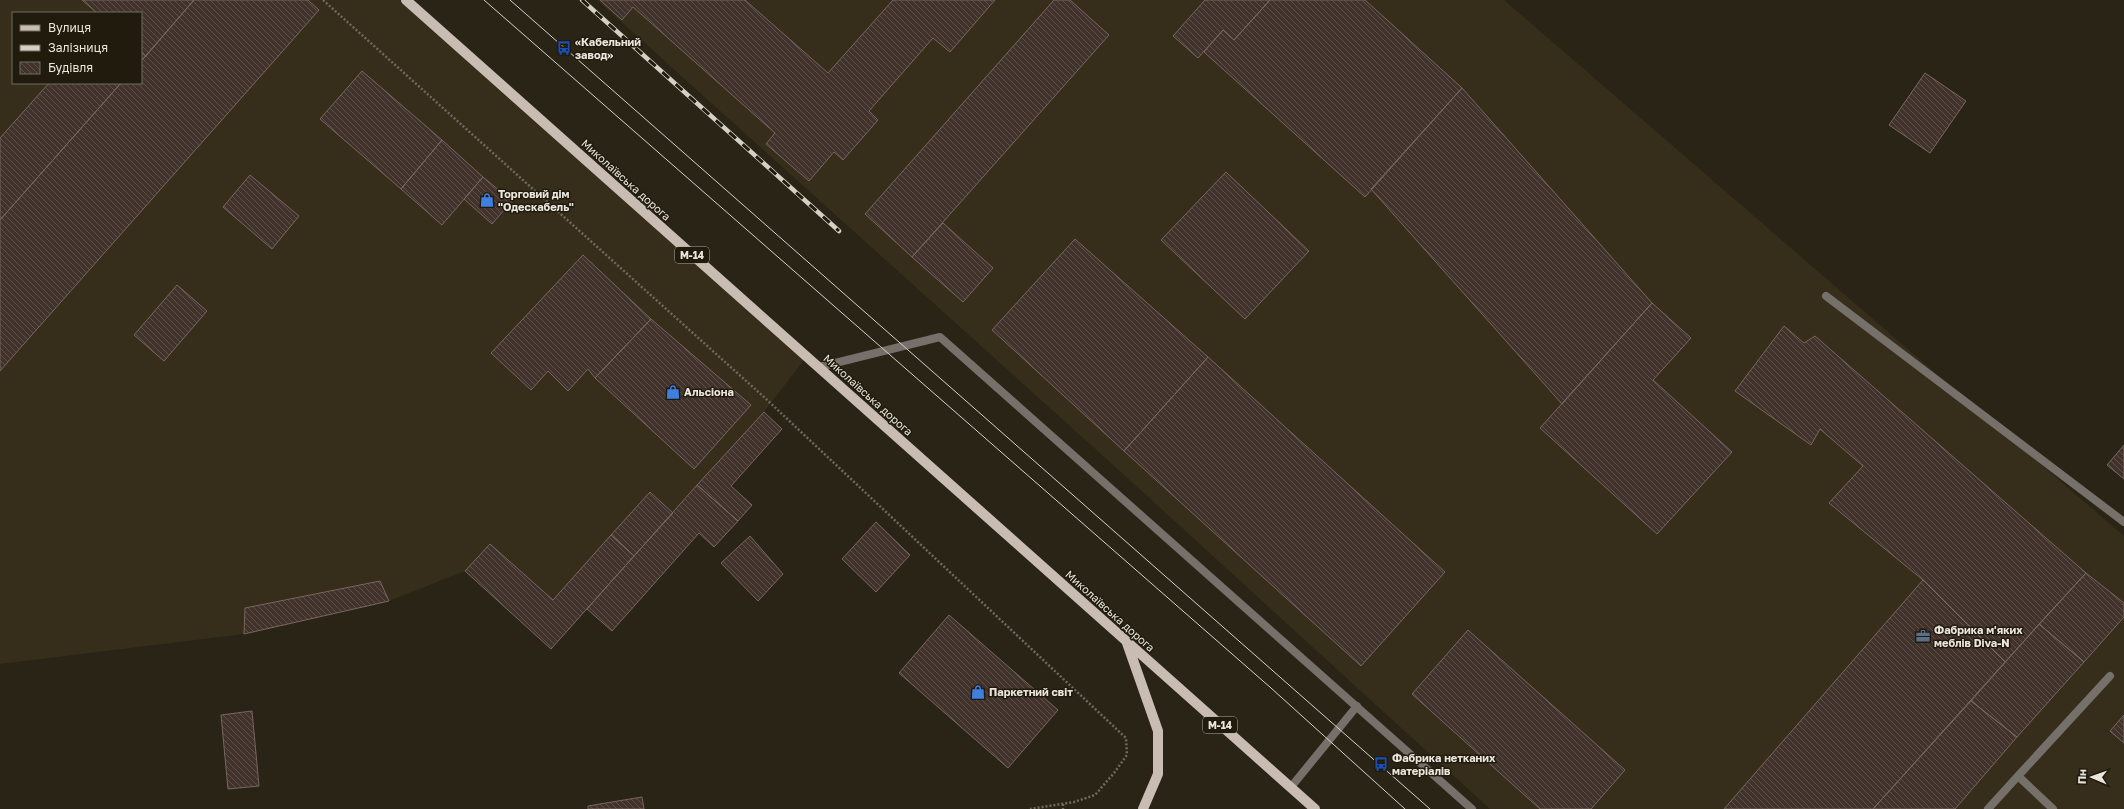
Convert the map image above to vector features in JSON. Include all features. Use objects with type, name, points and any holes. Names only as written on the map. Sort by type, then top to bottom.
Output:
[{"type":"main road","name":"Миколаївська дорога","points":[[406,0],[1315,809]]},
{"type":"main road","points":[[1127,642],[1158,730],[1158,774],[1143,809]]},
{"type":"lane","points":[[1826,296],[2124,522]]},
{"type":"lane","points":[[819,367],[940,337],[1472,809]]},
{"type":"lane","points":[[1988,809],[2110,676]]},
{"type":"lane","points":[[1291,787],[1357,706]]},
{"type":"lane","points":[[2018,776],[2053,809]]},
{"type":"path","points":[[323,0],[765,398],[1126,738],[1127,754],[1114,773],[1095,794],[1063,804],[1030,809]]},
{"type":"path","points":[[1063,804],[1063,809]]},
{"type":"shaded area","points":[[0,0],[402,0],[804,360],[764,412],[551,649],[465,571],[389,601],[244,634],[0,664]]},
{"type":"shaded area","points":[[597,0],[1504,0],[2124,536],[2124,809],[1490,809],[1112,464]]},
{"type":"building","points":[[82,0],[194,0],[146,56],[142,53],[142,12],[96,12]]},
{"type":"building","points":[[194,0],[308,0],[319,10],[0,371],[0,220],[120,84],[142,84],[142,60]]},
{"type":"building","points":[[600,0],[745,0],[828,73],[893,0],[995,0],[950,52],[933,38],[869,111],[878,120],[843,160],[834,152],[809,181],[766,144],[775,133],[633,7],[622,20]]},
{"type":"building","points":[[1054,0],[1070,0],[1109,35],[912,257],[865,214]]},
{"type":"building","points":[[1205,0],[1270,0],[1234,40],[1223,30],[1198,58],[1173,36]]},
{"type":"building","points":[[1270,0],[1365,0],[1462,88],[1365,197],[1204,52],[1223,30],[1234,40]]},
{"type":"building","points":[[142,53],[146,56],[142,60]]},
{"type":"building","points":[[362,71],[442,140],[401,189],[320,119]]},
{"type":"building","points":[[1925,73],[1966,101],[1930,153],[1889,125]]},
{"type":"building","points":[[48,84],[120,84],[0,220],[0,138]]},
{"type":"building","points":[[1462,88],[1652,303],[1562,404],[1371,189]]},
{"type":"building","points":[[442,140],[483,177],[442,225],[401,189]]},
{"type":"building","points":[[1226,172],[1309,251],[1245,319],[1161,240]]},
{"type":"building","points":[[250,175],[299,216],[272,249],[223,207]]},
{"type":"building","points":[[483,177],[512,201],[492,224],[464,199]]},
{"type":"building","points":[[943,223],[993,268],[963,302],[912,257]]},
{"type":"building","points":[[1075,239],[1208,357],[1124,451],[992,330]]},
{"type":"building","points":[[583,255],[651,319],[595,378],[588,369],[568,391],[548,371],[531,390],[491,353]]},
{"type":"building","points":[[177,285],[207,311],[164,361],[134,335]]},
{"type":"building","points":[[1652,303],[1691,338],[1653,380],[1732,452],[1657,534],[1540,428]]},
{"type":"building","name":"Альсіона","points":[[651,319],[751,405],[694,469],[595,378]]},
{"type":"building","points":[[1784,326],[1804,343],[1815,336],[2086,573],[2005,662],[1923,580],[1829,503],[1863,466],[1820,429],[1811,445],[1735,391]]},
{"type":"building","points":[[1208,357],[1445,572],[1361,666],[1124,451]]},
{"type":"building","points":[[764,412],[782,429],[731,486],[752,505],[738,521],[697,485]]},
{"type":"building","points":[[2124,445],[2124,479],[2107,465]]},
{"type":"building","points":[[697,485],[738,521],[714,547],[699,533],[612,631],[587,609]]},
{"type":"building","points":[[650,492],[673,513],[634,556],[611,535]]},
{"type":"building","points":[[876,522],[910,555],[876,592],[842,559]]},
{"type":"building","points":[[611,535],[634,556],[551,649],[465,571],[490,544],[553,600]]},
{"type":"building","points":[[750,536],[783,574],[758,601],[721,563]]},
{"type":"building","points":[[2086,573],[2124,603],[2124,617],[2084,662],[2039,624]]},
{"type":"building","points":[[1923,580],[2005,662],[1873,809],[1724,809]]},
{"type":"building","points":[[380,581],[389,601],[244,634],[245,608]]},
{"type":"building","name":"Паркетний світ","points":[[949,615],[1058,710],[1008,768],[899,673]]},
{"type":"building","points":[[2039,624],[2084,662],[2017,737],[1971,701]]},
{"type":"building","points":[[1468,630],[1625,770],[1591,809],[1540,809],[1412,694]]},
{"type":"building","points":[[1971,701],[2017,737],[1955,809],[1873,809]]},
{"type":"building","points":[[252,711],[259,786],[228,789],[221,715]]},
{"type":"building","points":[[2124,715],[2124,743],[2110,731]]},
{"type":"building","points":[[642,797],[644,809],[588,809],[588,806]]},
{"type":"tram line","points":[[484,0],[1271,688],[1405,809]]},
{"type":"tram line","points":[[510,0],[1430,809]]},
{"type":"railway","points":[[582,0],[839,231]]},
{"type":"place","name":"«Кабельний завод»","points":[[564,48]]},
{"type":"place","name":"Торговий дім \"Одескабель\"","points":[[487,200]]},
{"type":"place","name":"Альсіона","points":[[673,392]]},
{"type":"place","name":"Фабрика м'яких меблів Diva-N","points":[[1923,636]]},
{"type":"place","name":"Паркетний світ","points":[[978,692]]},
{"type":"place","name":"Фабрика нетканих матеріалів","points":[[1381,764]]}]
